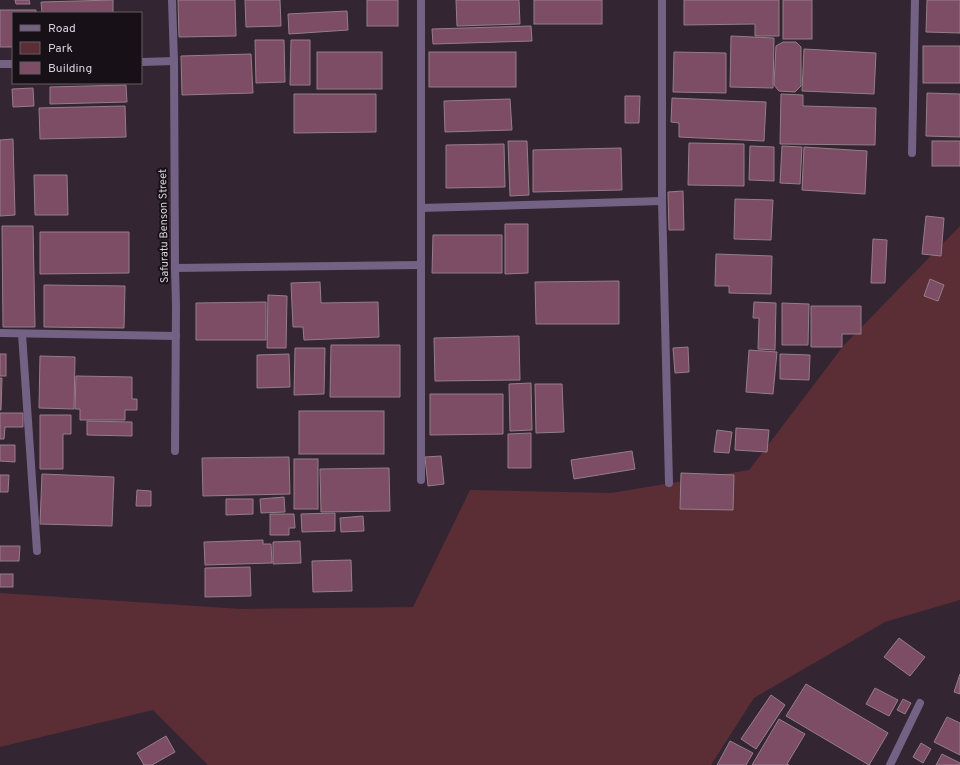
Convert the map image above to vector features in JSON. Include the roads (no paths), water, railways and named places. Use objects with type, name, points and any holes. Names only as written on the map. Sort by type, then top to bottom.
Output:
[{"type":"street","name":"Safuratu Benson Street","points":[[172,0],[174,61],[174,268],[176,306],[174,451]]},
{"type":"street","points":[[421,0],[421,480]]},
{"type":"street","points":[[662,0],[662,201],[669,483]]},
{"type":"street","points":[[912,153],[915,0]]},
{"type":"street","points":[[142,62],[174,61]]},
{"type":"street","points":[[0,64],[12,64]]},
{"type":"street","points":[[421,208],[662,201]]},
{"type":"street","points":[[174,268],[421,264]]},
{"type":"street","points":[[0,333],[176,336]]},
{"type":"street","points":[[22,334],[37,551]]},
{"type":"street","points":[[890,765],[920,703]]}]
